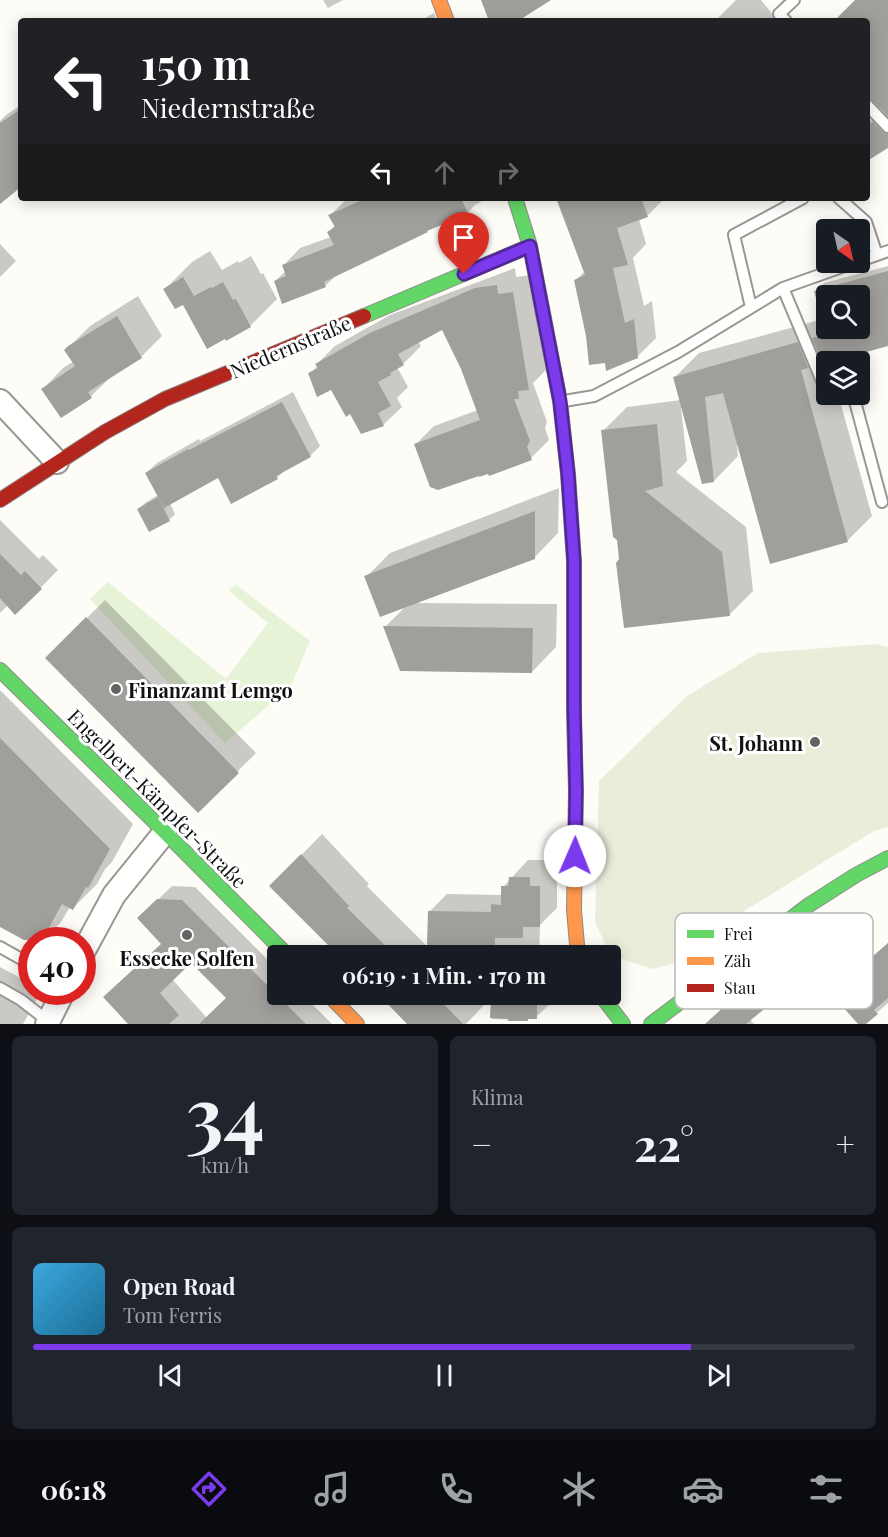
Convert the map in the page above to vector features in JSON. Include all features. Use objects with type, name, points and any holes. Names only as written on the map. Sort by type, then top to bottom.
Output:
[{"type":"street","points":[[439,0],[446,18]]},
{"type":"street","points":[[515,201],[530,246],[560,401],[568,474],[574,561],[576,791],[574,910],[577,945]]},
{"type":"street","name":"Niedernstraße","points":[[0,500],[105,432],[165,399],[530,246]]},
{"type":"street","points":[[0,401],[57,462]]},
{"type":"street","name":"Engelbert-Kämpfer-Straße","points":[[0,670],[277,945]]},
{"type":"street","points":[[96,928],[114,895],[165,832]]},
{"type":"street","points":[[798,913],[866,868],[888,858]]},
{"type":"street","points":[[49,1023],[57,1005]]},
{"type":"street","points":[[339,1005],[357,1024]]},
{"type":"street","points":[[608,1005],[623,1024]]},
{"type":"street","points":[[651,1024],[675,1005]]},
{"type":"lane","points":[[783,18],[779,14],[794,0]]},
{"type":"lane","points":[[870,108],[888,127]]},
{"type":"lane","points":[[751,307],[734,235],[797,201]]},
{"type":"lane","points":[[842,201],[866,222],[883,253]]},
{"type":"lane","points":[[560,401],[594,396],[678,352],[783,288],[826,273]]},
{"type":"lane","points":[[783,288],[816,367]]},
{"type":"lane","points":[[856,405],[882,502]]},
{"type":"lane","points":[[0,946],[18,957]]},
{"type":"lane","points":[[0,988],[21,1000],[49,1023]]},
{"type":"green space","points":[[108,582],[226,679],[268,623],[229,591],[235,584],[310,641],[291,686],[225,743],[90,599]]},
{"type":"green space","name":"St. Johann","points":[[876,644],[888,647],[888,827],[874,831],[741,913],[675,913],[675,963],[653,969],[621,958],[621,945],[606,945],[595,923],[599,781],[687,696],[758,653]]},
{"type":"building","points":[[481,0],[551,0],[523,18],[488,18]]},
{"type":"building","points":[[855,0],[888,0],[888,116],[870,99],[870,18],[837,18]]},
{"type":"building","points":[[18,111],[18,189],[0,204],[0,123]]},
{"type":"building","points":[[873,122],[888,134],[888,148],[870,159],[870,124]]},
{"type":"building","points":[[360,201],[462,201],[468,214],[427,231],[324,282],[326,287],[282,304],[274,281],[286,276],[282,265],[334,245],[327,232],[335,227],[328,215]]},
{"type":"building","points":[[557,201],[642,201],[648,217],[617,228],[628,265],[613,268],[625,323],[634,319],[638,358],[606,371],[605,363],[589,365],[586,336],[574,280],[585,275]]},
{"type":"building","points":[[888,271],[888,346],[870,351],[818,351],[812,338],[870,339],[870,285],[836,285]]},
{"type":"building","points":[[183,277],[194,296],[223,282],[233,300],[236,299],[251,327],[207,349],[183,305],[175,309],[163,289]]},
{"type":"building","points":[[497,285],[498,294],[513,292],[529,390],[518,391],[519,399],[514,399],[530,441],[527,447],[532,460],[489,476],[488,474],[479,476],[438,490],[430,487],[414,444],[480,420],[461,369],[442,330],[398,354],[404,365],[378,382],[391,406],[378,413],[384,426],[361,434],[350,414],[346,417],[331,390],[317,397],[308,373],[318,368],[315,364],[370,333],[475,288]]},
{"type":"building","points":[[117,316],[142,358],[88,392],[92,398],[61,418],[41,389],[75,366],[64,350],[68,346]]},
{"type":"building","points":[[798,342],[808,368],[801,370],[848,542],[770,564],[723,393],[705,397],[714,482],[702,484],[673,377]]},
{"type":"building","points":[[282,402],[311,457],[276,476],[278,479],[231,504],[218,478],[164,508],[145,473]]},
{"type":"building","points":[[657,424],[663,486],[645,491],[722,552],[730,616],[624,628],[616,563],[619,559],[617,540],[613,537],[601,430]]},
{"type":"building","points":[[158,497],[170,521],[149,532],[137,509]]},
{"type":"building","points":[[535,511],[535,559],[380,617],[364,576]]},
{"type":"building","points":[[0,554],[21,575],[25,571],[42,589],[15,615],[0,598]]},
{"type":"building","name":"Finanzamt Lemgo","points":[[86,617],[239,773],[198,813],[45,658]]},
{"type":"building","points":[[383,626],[533,628],[532,673],[400,671]]},
{"type":"building","points":[[0,738],[110,849],[73,910],[62,904],[49,927],[18,927],[18,937],[0,927]]},
{"type":"building","points":[[301,854],[349,906],[347,908],[385,945],[328,945],[269,886]]},
{"type":"building","points":[[509,877],[530,877],[530,886],[540,886],[540,927],[523,927],[523,938],[495,938],[495,945],[427,945],[428,911],[491,912],[491,904],[501,905],[501,886],[508,886]]},
{"type":"building","points":[[157,899],[182,900],[267,985],[267,1005],[287,1005],[306,1024],[199,1024],[226,998],[191,963],[160,993],[179,1015],[169,1024],[128,1024],[103,997],[161,944],[137,918]]},
{"type":"building","points":[[888,943],[888,998],[874,1010],[878,1014],[866,1024],[858,1024],[845,1009],[873,1009],[873,956]]},
{"type":"building","points":[[389,1005],[445,1005],[463,1024],[407,1024]]},
{"type":"building","points":[[491,1005],[537,1005],[537,1019],[508,1021],[508,1019],[490,1018]]},
{"type":"building","points":[[721,1009],[764,1009],[746,1024],[705,1024]]},
{"type":"traffic: fast","points":[[516,201],[530,246],[560,401],[574,561],[574,715]]},
{"type":"traffic: fast","points":[[364,316],[530,246]]},
{"type":"traffic: fast","points":[[0,670],[277,945]]},
{"type":"traffic: fast","points":[[798,913],[856,875],[888,858]]},
{"type":"traffic: fast","points":[[608,1005],[623,1024]]},
{"type":"traffic: fast","points":[[651,1024],[675,1006]]},
{"type":"traffic: slow","points":[[439,0],[446,18]]},
{"type":"traffic: slow","points":[[574,715],[576,791],[574,910],[577,945]]},
{"type":"traffic: slow","points":[[339,1005],[357,1024]]},
{"type":"traffic: jam","points":[[0,500],[105,432],[165,399],[364,316]]},
{"type":"place","name":"Finanzamt Lemgo","points":[[116,689]]},
{"type":"place","name":"St. Johann","points":[[815,742]]},
{"type":"place","name":"Essecke Solfen","points":[[187,935]]},
{"type":"route","points":[[464,274],[530,246],[560,401],[568,474],[574,561],[575,856]]}]
